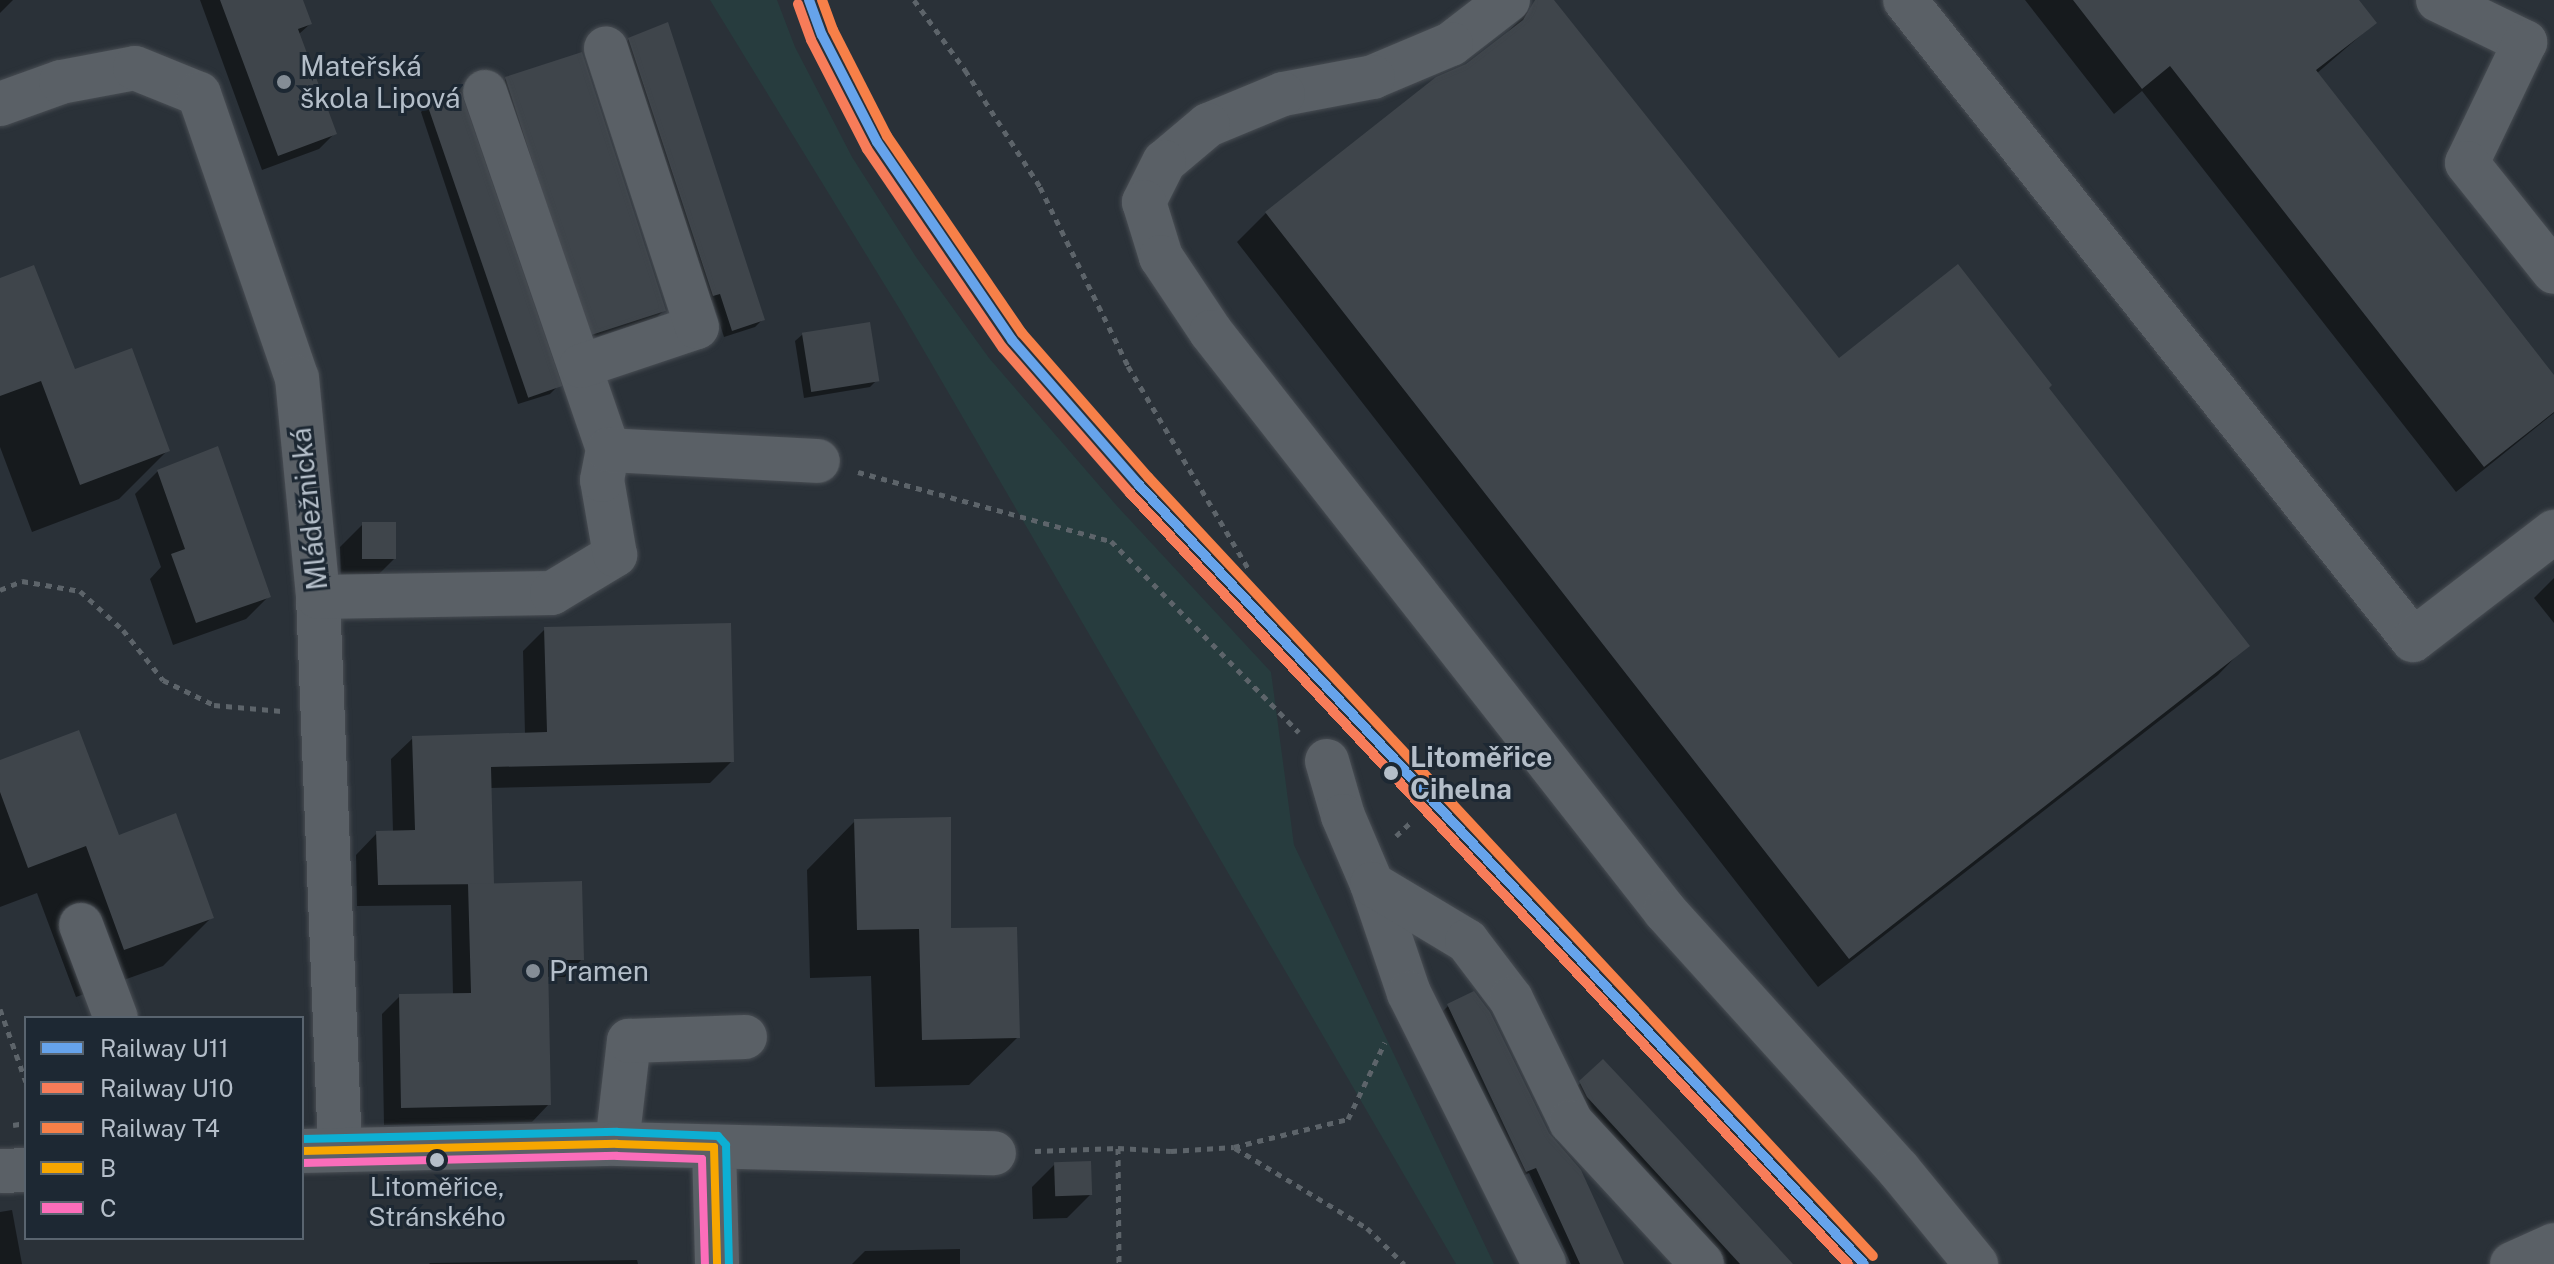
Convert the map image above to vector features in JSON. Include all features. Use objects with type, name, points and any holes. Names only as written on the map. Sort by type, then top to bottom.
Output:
[{"type":"street","points":[[1508,0],[1451,44],[1373,77],[1283,94],[1208,125],[1164,162],[1144,202],[1161,257],[1211,332],[1665,911],[1899,1170],[1976,1264]]},
{"type":"street","points":[[1905,0],[2413,640],[2554,532]]},
{"type":"street","points":[[2438,0],[2525,42],[2467,163],[2554,272]]},
{"type":"street","points":[[581,366],[697,327],[606,48]]},
{"type":"street","name":"Mládežnická","points":[[0,104],[61,82],[135,68],[199,94],[297,378],[318,597],[323,715],[321,1150]]},
{"type":"street","points":[[318,597],[552,593],[615,555],[602,480],[608,450],[485,92]]},
{"type":"street","points":[[608,450],[818,461]]},
{"type":"street","points":[[1327,761],[1343,816],[1372,884],[1409,993],[1544,1264]]},
{"type":"street","points":[[1372,884],[1467,941],[1511,999],[1571,1122],[1688,1257]]},
{"type":"street","points":[[81,925],[115,1016]]},
{"type":"street","points":[[617,1144],[629,1041],[745,1037]]},
{"type":"street","points":[[321,1150],[617,1144],[994,1153]]},
{"type":"street","points":[[714,1147],[717,1264]]},
{"type":"street","points":[[0,1171],[24,1170]]},
{"type":"street","points":[[2512,1264],[2554,1245]]},
{"type":"path","points":[[914,0],[965,70],[1040,187],[1128,366],[1249,570]]},
{"type":"path","points":[[818,461],[1111,541],[1327,761]]},
{"type":"path","points":[[0,590],[22,581],[80,591],[123,630],[163,680],[214,705],[323,715]]},
{"type":"path","points":[[994,1153],[1118,1148],[1171,1151],[1234,1147],[1348,1119],[1409,993]]},
{"type":"path","points":[[0,1009],[24,1076]]},
{"type":"path","points":[[1234,1147],[1367,1228],[1404,1264]]},
{"type":"path","points":[[1118,1148],[1119,1264]]},
{"type":"green space","points":[[710,0],[777,0],[795,47],[852,157],[916,257],[989,358],[1117,506],[1271,672],[1294,845],[1494,1264],[1456,1264],[902,313]]},
{"type":"building","name":"Mateřská škola Lipová","points":[[220,0],[303,0],[312,24],[298,29],[337,134],[278,156]]},
{"type":"building","points":[[1535,0],[1554,0],[1839,358],[1958,264],[2052,385],[2049,388],[2250,646],[1849,959],[1265,212],[1436,77],[1466,64],[1523,20]]},
{"type":"building","points":[[2073,0],[2359,0],[2377,23],[2316,70],[2554,375],[2554,412],[2484,467],[2170,66],[2142,89]]},
{"type":"building","points":[[668,22],[765,320],[732,331],[720,294],[713,296],[628,38]]},
{"type":"building","points":[[582,52],[666,311],[589,336],[505,77]]},
{"type":"building","points":[[461,92],[562,386],[528,398],[427,104]]},
{"type":"building","points":[[34,265],[75,369],[132,348],[170,451],[80,485],[41,381],[0,396],[0,278]]},
{"type":"building","points":[[870,322],[879,381],[811,392],[802,333]]},
{"type":"building","points":[[218,446],[271,597],[196,623],[171,554],[185,549],[157,470]]},
{"type":"building","points":[[362,522],[396,522],[396,559],[362,559]]},
{"type":"building","points":[[731,623],[734,762],[491,767],[494,884],[378,885],[376,831],[415,830],[412,736],[547,732],[544,627]]},
{"type":"building","points":[[79,730],[119,835],[176,813],[214,918],[124,950],[86,846],[28,868],[0,792],[0,760]]},
{"type":"building","points":[[951,817],[951,928],[1017,927],[1020,1038],[922,1040],[919,929],[857,930],[854,819]]},
{"type":"building","points":[[582,881],[584,960],[548,960],[551,1105],[401,1108],[399,994],[471,993],[468,884]]},
{"type":"building","points":[[1474,991],[1490,1012],[1549,1133],[1581,1170],[1624,1264],[1580,1264],[1536,1168],[1526,1172],[1447,1004]]},
{"type":"building","points":[[1603,1059],[1793,1264],[1740,1264],[1587,1097],[1579,1081]]},
{"type":"building","points":[[1091,1161],[1092,1195],[1055,1196],[1054,1162]]},
{"type":"rail line","name":"U11","points":[[809,0],[822,35],[877,142],[1012,340],[1139,485],[1864,1264]]},
{"type":"rail line","name":"T4","points":[[822,0],[833,30],[887,136],[1022,333],[1148,477],[1873,1256]]},
{"type":"rail line","name":"U10","points":[[798,4],[811,40],[867,149],[1003,348],[1130,493],[1848,1264]]},
{"type":"transit line","points":[[304,1139],[617,1132],[718,1136],[726,1145],[729,1264]]},
{"type":"transit line","name":"B","points":[[304,1151],[617,1144],[714,1147],[717,1264]]},
{"type":"transit line","name":"C","points":[[304,1163],[617,1156],[702,1159],[705,1264]]},
{"type":"place","name":"Mateřská škola Lipová","points":[[284,82]]},
{"type":"place","name":"Litoměřice Cihelna","points":[[1391,773]]},
{"type":"place","name":"Pramen","points":[[533,971]]},
{"type":"place","name":"Litoměřice, Stránského","points":[[437,1160]]}]
